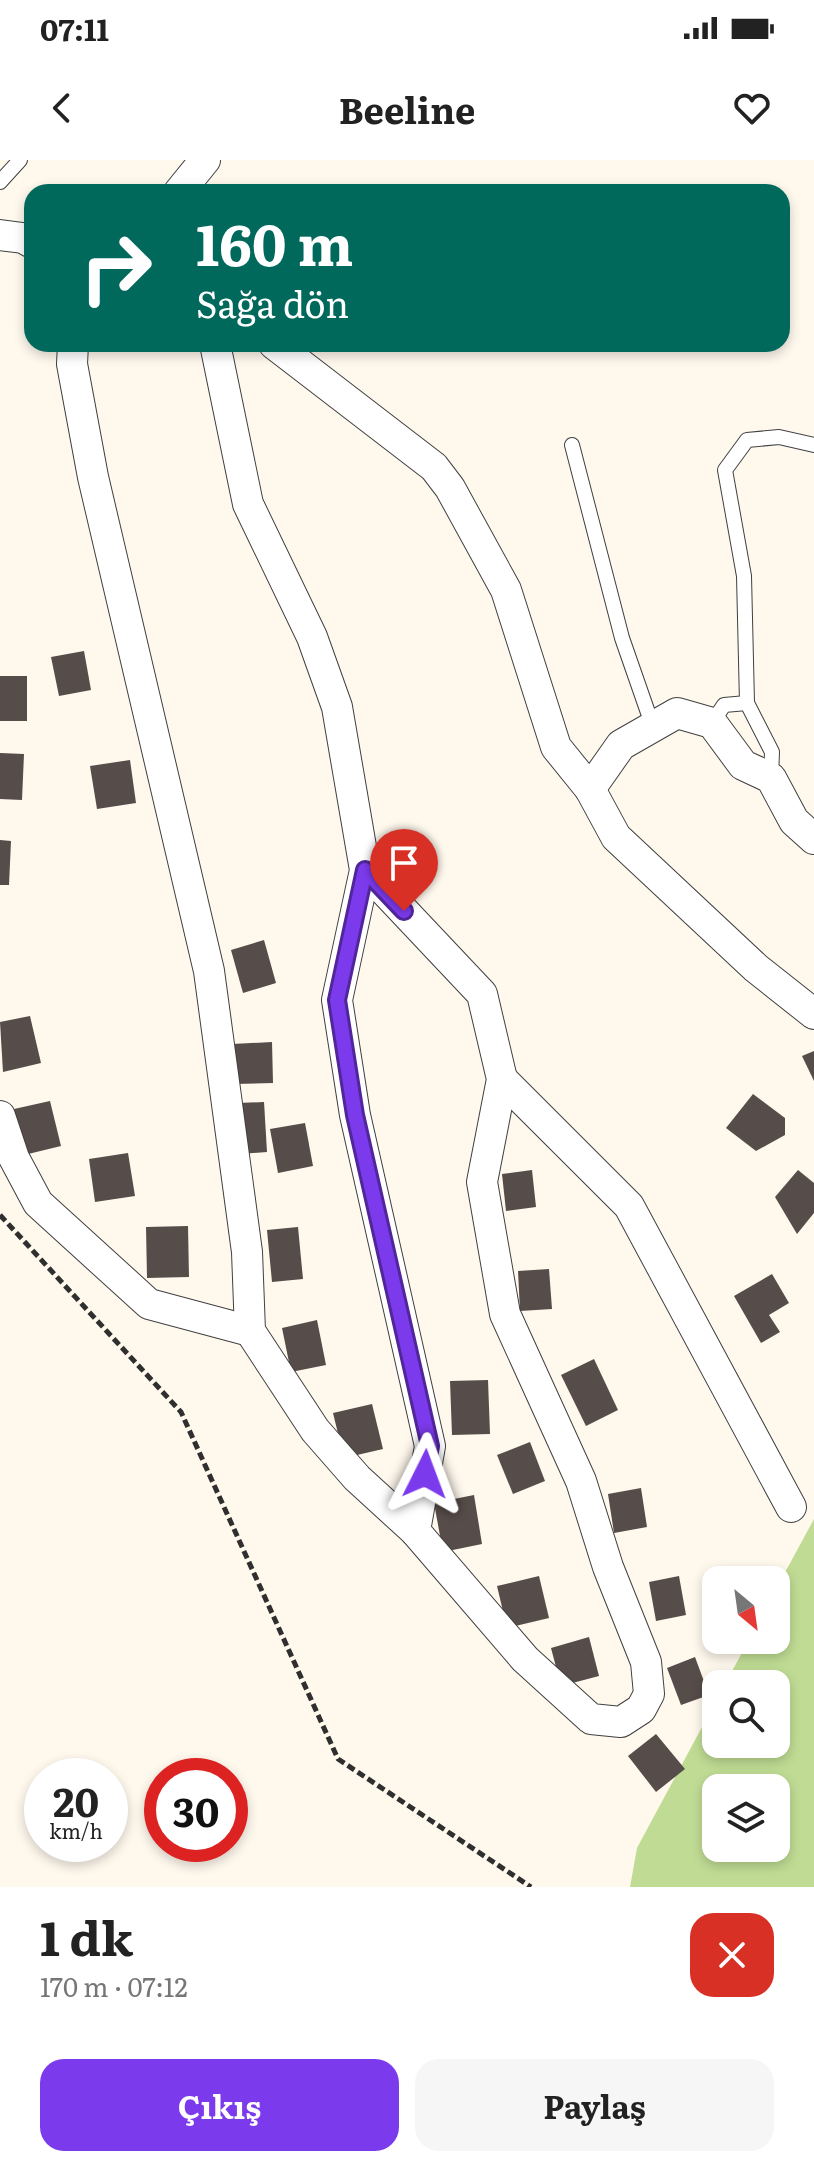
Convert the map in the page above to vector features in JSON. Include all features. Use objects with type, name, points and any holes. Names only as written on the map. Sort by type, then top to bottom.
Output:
[{"type":"street","points":[[186,184],[205,160]]},
{"type":"street","points":[[0,235],[24,239]]},
{"type":"street","points":[[73,352],[72,364],[93,477],[209,971],[247,1252],[250,1331],[315,1430],[357,1478],[415,1531],[525,1659],[591,1719],[621,1722],[641,1709],[649,1694],[646,1662],[608,1567],[581,1481],[505,1314],[482,1182],[502,1079],[482,994],[365,870]]},
{"type":"street","points":[[217,352],[248,504],[312,637],[337,707],[365,870],[337,1000],[355,1115],[430,1446],[415,1531]]},
{"type":"street","points":[[284,352],[434,467],[450,488],[506,590],[556,747],[590,789],[616,837],[756,968],[814,1014]]},
{"type":"street","points":[[590,789],[621,745],[677,713],[712,723],[743,765],[771,778],[794,821],[814,839]]},
{"type":"street","points":[[502,1079],[629,1206],[791,1507]]},
{"type":"street","points":[[0,1116],[14,1158],[38,1203],[149,1304],[250,1331]]},
{"type":"lane","points":[[0,182],[20,160]]},
{"type":"lane","points":[[771,778],[772,752],[747,703],[744,576],[725,470],[747,440],[779,437],[814,445]]},
{"type":"lane","points":[[572,445],[622,638],[653,727]]},
{"type":"lane","points":[[712,723],[724,705],[747,703]]},
{"type":"path","points":[[0,1215],[181,1412],[338,1759],[531,1887]]},
{"type":"green space","points":[[814,1519],[814,1887],[630,1887],[637,1848],[702,1727],[702,1758],[790,1758],[790,1670],[733,1670],[741,1654],[790,1654],[788,1566]]},
{"type":"building","points":[[84,651],[91,690],[59,696],[51,657]]},
{"type":"building","points":[[0,676],[27,676],[27,721],[0,721]]},
{"type":"building","points":[[0,753],[24,754],[22,800],[0,799]]},
{"type":"building","points":[[130,760],[136,803],[97,809],[90,766]]},
{"type":"building","points":[[0,840],[11,841],[9,885],[0,885]]},
{"type":"building","points":[[264,940],[276,983],[243,993],[231,950]]},
{"type":"building","points":[[30,1016],[41,1063],[3,1072],[0,1022]]},
{"type":"building","points":[[272,1042],[273,1083],[234,1084],[232,1044]]},
{"type":"building","points":[[814,1051],[814,1081],[802,1056]]},
{"type":"building","points":[[753,1094],[785,1118],[785,1135],[756,1151],[726,1128]]},
{"type":"building","points":[[50,1101],[61,1146],[24,1155],[14,1109]]},
{"type":"building","points":[[264,1102],[267,1152],[241,1154],[238,1103]]},
{"type":"building","points":[[305,1123],[313,1166],[278,1173],[270,1129]]},
{"type":"building","points":[[128,1153],[135,1196],[95,1202],[89,1159]]},
{"type":"building","points":[[532,1170],[536,1207],[506,1211],[502,1174]]},
{"type":"building","points":[[798,1170],[814,1183],[814,1213],[797,1234],[775,1197]]},
{"type":"building","points":[[188,1226],[189,1277],[147,1278],[146,1227]]},
{"type":"building","points":[[298,1227],[303,1279],[272,1282],[267,1230]]},
{"type":"building","points":[[549,1269],[552,1309],[520,1311],[518,1271]]},
{"type":"building","points":[[772,1274],[789,1303],[769,1315],[780,1332],[761,1343],[734,1296]]},
{"type":"building","points":[[317,1320],[326,1365],[291,1372],[282,1328]]},
{"type":"building","points":[[594,1359],[618,1410],[586,1426],[561,1375]]},
{"type":"building","points":[[488,1380],[490,1434],[452,1435],[450,1381]]},
{"type":"building","points":[[372,1404],[383,1449],[344,1458],[333,1413]]},
{"type":"building","points":[[530,1442],[545,1481],[513,1494],[497,1455]]},
{"type":"building","points":[[641,1488],[647,1527],[614,1533],[608,1494]]},
{"type":"building","points":[[474,1495],[482,1544],[443,1552],[434,1503]]},
{"type":"building","points":[[539,1576],[549,1618],[507,1628],[497,1586]]},
{"type":"building","points":[[679,1576],[686,1615],[656,1621],[649,1582]]},
{"type":"building","points":[[589,1637],[599,1676],[561,1686],[551,1648]]},
{"type":"building","points":[[695,1657],[702,1676],[702,1698],[681,1705],[667,1668]]},
{"type":"building","points":[[656,1734],[685,1769],[656,1792],[628,1756]]},
{"type":"route","points":[[404,911],[365,870],[337,1000],[355,1115],[430,1446],[425,1474]]}]
